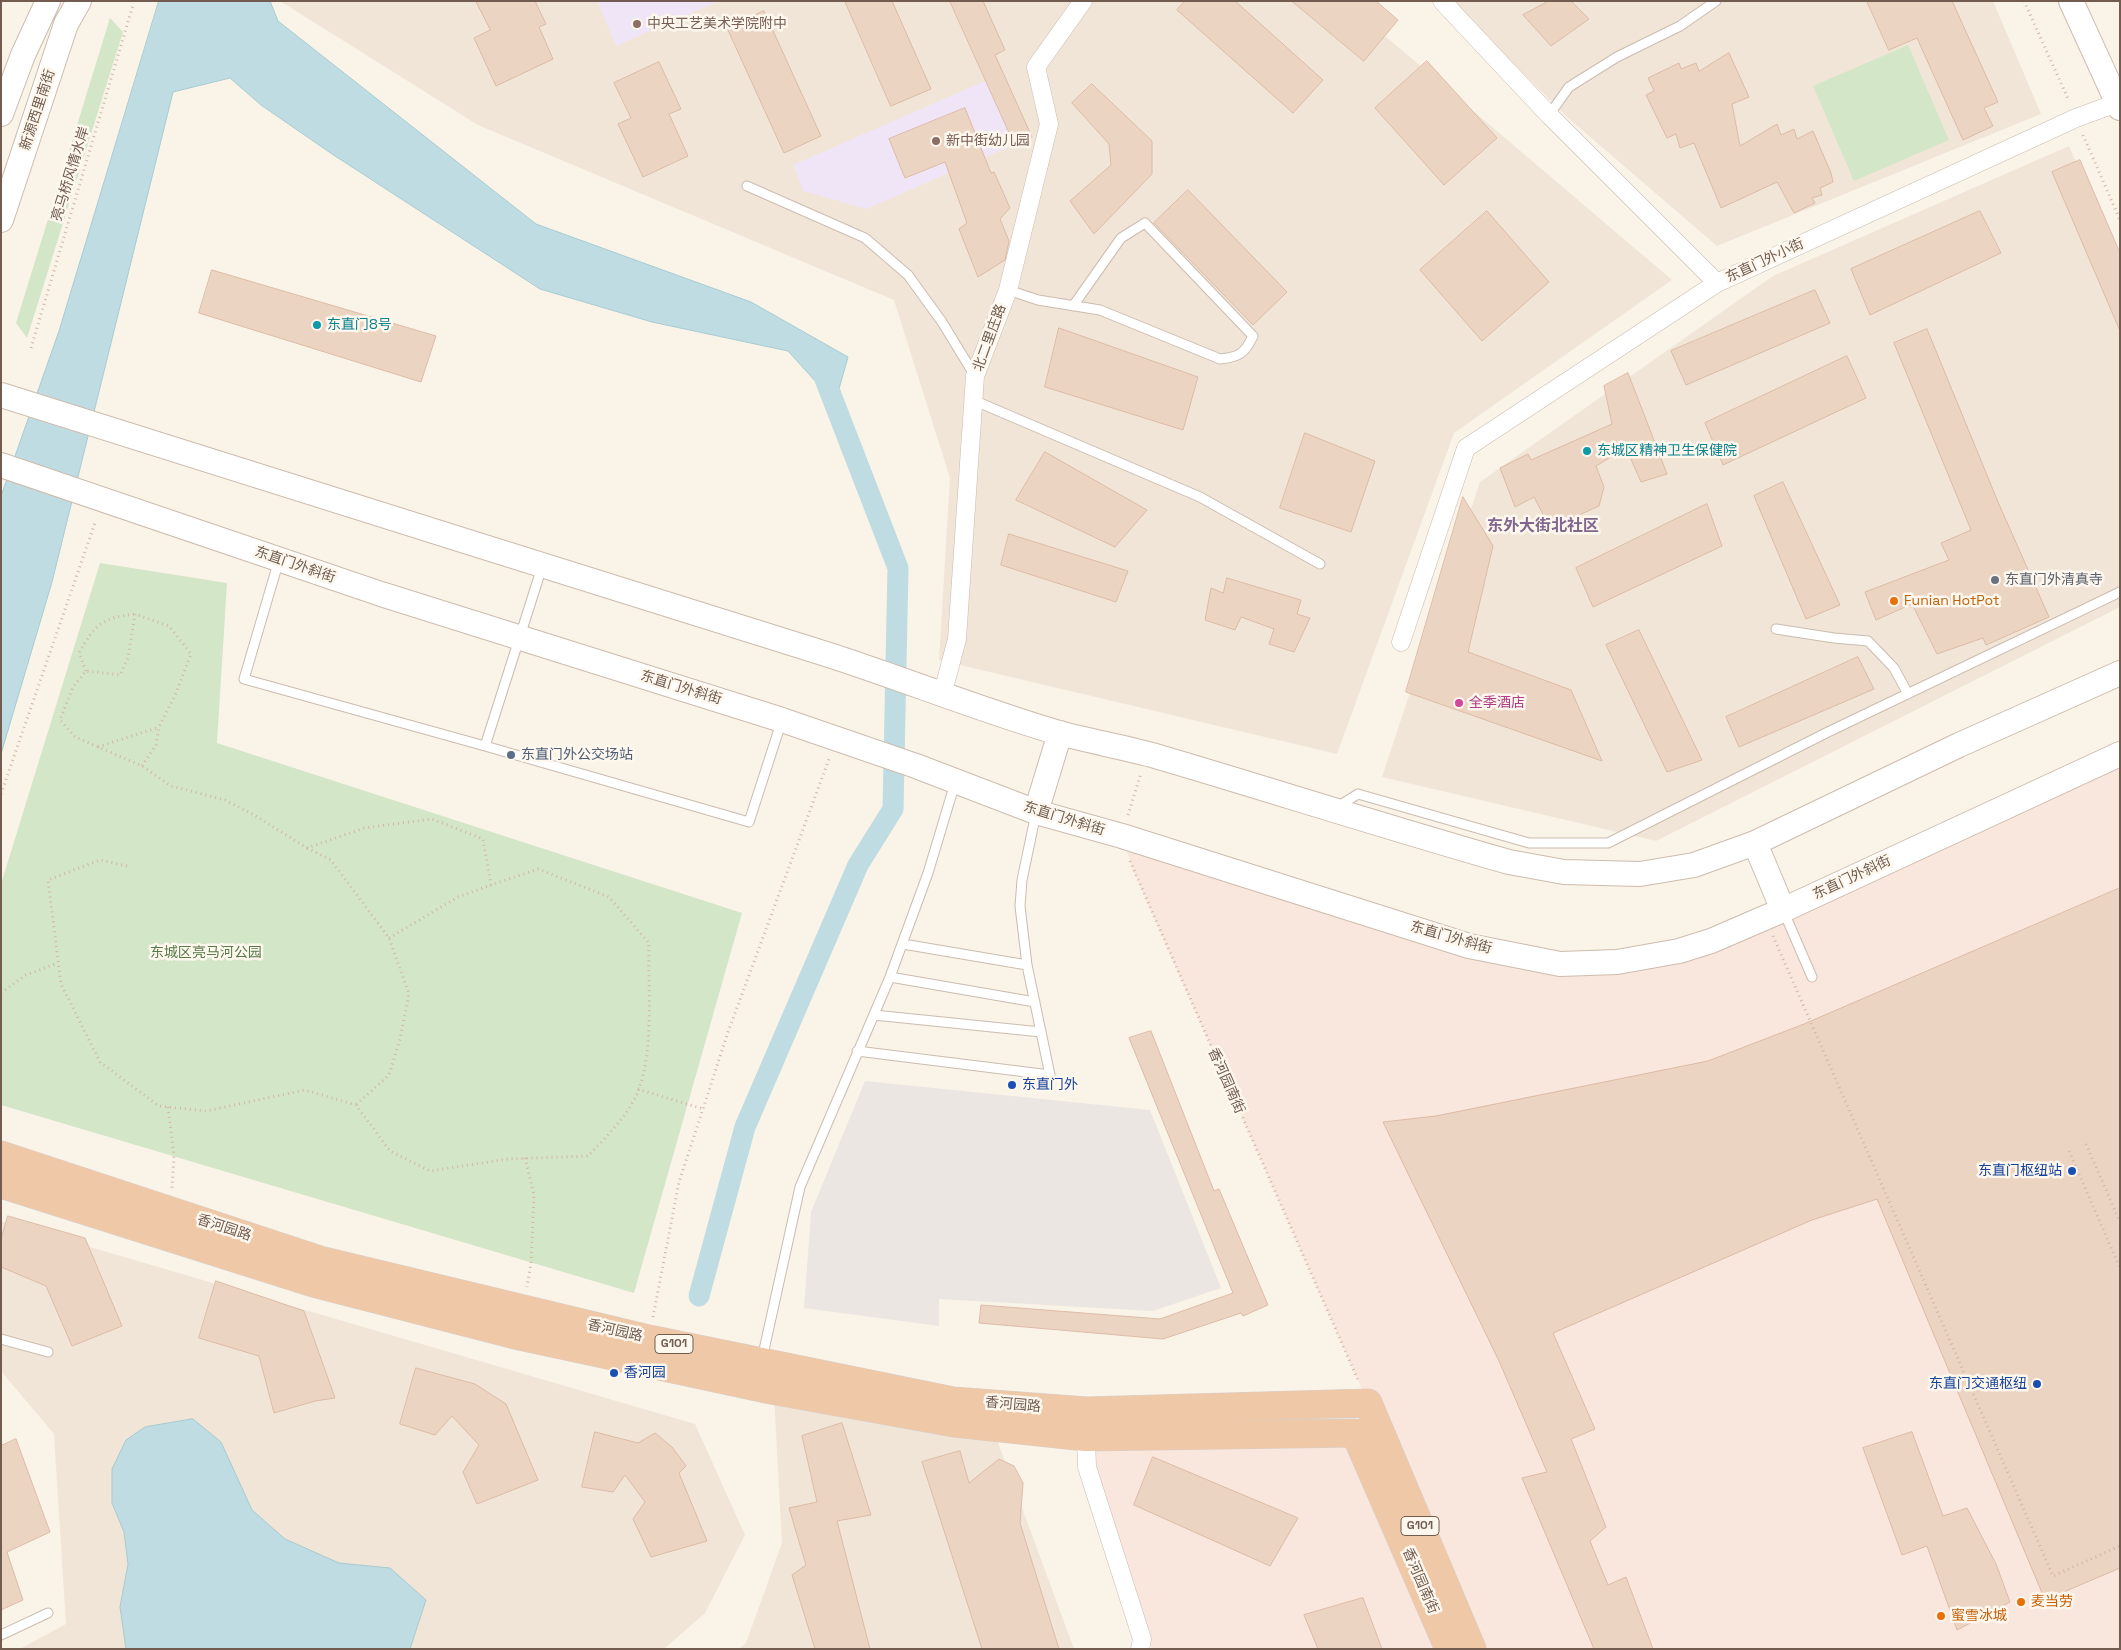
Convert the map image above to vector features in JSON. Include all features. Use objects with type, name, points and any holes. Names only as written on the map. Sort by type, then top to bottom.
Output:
[{"type":"highway","name":"香河园路","points":[[1,1155],[320,1260],[649,1339],[953,1400],[1086,1411],[1368,1403]]},
{"type":"highway","name":"香河园路","points":[[1,1184],[313,1283],[515,1335],[771,1390],[954,1423],[1086,1437],[1355,1433]]},
{"type":"highway","name":"香河园南街","points":[[1368,1403],[1472,1649]]},
{"type":"highway","name":"香河园南街","points":[[1355,1433],[1449,1649]]},
{"type":"main road","points":[[1,114],[23,55],[48,1]]},
{"type":"main road","name":"新源西里南街","points":[[1,220],[66,24],[78,1]]},
{"type":"main road","points":[[2071,1],[2119,105]]},
{"type":"main road","points":[[1,395],[298,490],[452,536],[832,656],[942,696],[1060,733],[1146,754],[1509,862],[1564,872],[1640,874],[1694,865],[1755,843],[1959,745],[2120,672]]},
{"type":"main road","name":"东直门外斜街","points":[[1,465],[279,559],[836,738],[956,780],[1036,812],[1122,836],[1469,946],[1560,964],[1617,962],[1679,951],[1711,941],[1774,914],[2120,754]]},
{"type":"main road","points":[[1036,812],[1060,733]]},
{"type":"main road","points":[[1755,843],[1774,914]]},
{"type":"street","name":"北二里庄路","points":[[942,696],[957,639],[975,376],[1008,290],[1049,124],[1036,67],[1083,1]]},
{"type":"street","name":"东直门外小街","points":[[1442,1],[1549,115],[1716,284],[2076,118],[2119,105]]},
{"type":"street","points":[[1400,642],[1466,448],[1716,284]]},
{"type":"street","points":[[1086,1437],[1087,1467],[1142,1639],[1140,1649]]},
{"type":"lane","points":[[1549,115],[1569,87],[1617,57],[1680,26],[1716,1]]},
{"type":"lane","points":[[747,186],[865,238],[908,275],[942,322],[975,376]]},
{"type":"lane","points":[[1008,290],[1038,300],[1073,306],[1100,310],[1220,359],[1234,358],[1241,354],[1247,349],[1253,336],[1145,223],[1121,238],[1073,306]]},
{"type":"lane","points":[[973,400],[1200,497],[1320,564]]},
{"type":"lane","points":[[279,559],[244,679],[749,822],[782,720]]},
{"type":"lane","points":[[485,746],[543,566]]},
{"type":"lane","points":[[1333,810],[1358,794],[1529,843],[1608,843],[1828,732],[2120,592]]},
{"type":"lane","points":[[1776,629],[1868,641],[1894,668],[1908,694]]},
{"type":"lane","points":[[761,1361],[800,1187],[903,944],[928,873],[956,780]]},
{"type":"lane","points":[[857,1051],[1050,1075],[1026,965],[1020,906],[1022,880],[1036,812]]},
{"type":"lane","points":[[1774,914],[1812,977]]},
{"type":"lane","points":[[903,944],[1026,965]]},
{"type":"lane","points":[[890,977],[1035,1002]]},
{"type":"lane","points":[[874,1015],[1041,1032]]},
{"type":"lane","points":[[1,1339],[48,1352]]},
{"type":"lane","points":[[1,1635],[48,1613]]},
{"type":"path","name":"亮马桥风情水岸","points":[[31,348],[133,6]]},
{"type":"path","points":[[1,794],[102,500]]},
{"type":"path","points":[[86,671],[120,675],[128,658],[134,614]]},
{"type":"path","points":[[86,671],[79,653],[96,628],[112,617],[134,614],[169,626],[191,654],[176,693],[159,727],[156,745],[142,766]]},
{"type":"path","points":[[86,671],[73,687],[60,720],[75,737],[142,766],[171,786],[225,800],[254,815],[306,848],[331,860],[389,938],[409,994],[400,1039],[389,1075],[356,1105]]},
{"type":"path","points":[[98,747],[159,727]]},
{"type":"path","points":[[649,1339],[679,1182],[785,874],[836,738]]},
{"type":"path","points":[[1122,836],[1146,754]]},
{"type":"path","points":[[306,848],[364,828],[432,819],[484,839],[492,884]]},
{"type":"path","name":"香河园南街","points":[[1122,836],[1133,870],[1368,1403]]},
{"type":"path","points":[[127,866],[100,860],[48,880],[58,963],[61,984],[100,1062],[159,1106],[206,1111],[305,1090],[356,1105],[390,1151],[430,1171],[508,1159],[588,1156],[618,1124],[638,1089],[648,1051],[649,943],[609,897],[538,869],[458,897],[389,938]]},
{"type":"path","points":[[1774,914],[2053,1576],[2120,1546]]},
{"type":"path","points":[[1,994],[26,975],[58,963]]},
{"type":"path","points":[[638,1089],[703,1109]]},
{"type":"path","points":[[168,1107],[174,1156],[170,1211]]},
{"type":"path","points":[[2086,1144],[2120,1222]]},
{"type":"path","points":[[2070,1151],[2120,1268]]},
{"type":"path","points":[[523,1310],[531,1263],[534,1195],[525,1158]]},
{"type":"shaded area","points":[[280,1],[1344,1],[1672,280],[1454,433],[1337,754],[939,660],[950,478],[894,300],[478,125]]},
{"type":"shaded area","name":"中央工艺美术学院附中","points":[[597,1],[719,1],[616,46]]},
{"type":"shaded area","points":[[1451,1],[1993,1],[2041,114],[1717,246],[1567,117]]},
{"type":"shaded area","name":"新中街幼儿园","points":[[1003,73],[1032,137],[866,209],[803,191],[793,165]]},
{"type":"shaded area","points":[[2069,146],[2120,264],[2120,607],[1656,841],[1382,777],[1480,482],[1773,276]]},
{"type":"shaded area","points":[[2120,754],[2120,1649],[1152,1649],[1083,1445],[1355,1433],[1368,1403],[1133,870],[1122,836],[1560,964],[1679,951]]},
{"type":"shaded area","points":[[865,1081],[1150,1110],[1221,1288],[1153,1311],[939,1299],[939,1326],[804,1308],[811,1212]]},
{"type":"shaded area","points":[[1,1221],[695,1424],[745,1535],[705,1613],[664,1649],[20,1649],[66,1624],[54,1434],[1,1371]]},
{"type":"shaded area","points":[[774,1396],[997,1440],[1074,1649],[739,1649],[746,1643],[782,1543]]},
{"type":"green space","points":[[110,18],[123,32],[27,338],[16,323]]},
{"type":"green space","points":[[1908,45],[1949,140],[1854,181],[1813,86]]},
{"type":"green space","name":"东城区亮马河公园","points":[[100,563],[227,583],[217,743],[742,913],[634,1293],[1,1105],[1,884]]},
{"type":"water","points":[[159,1],[270,1],[278,21],[536,224],[751,302],[848,357],[835,403],[788,351],[652,322],[540,289],[332,154],[261,105],[230,78],[173,92],[52,582],[1,754],[1,496],[59,331]]},
{"type":"water","points":[[193,1419],[221,1442],[252,1510],[285,1539],[339,1563],[390,1568],[426,1600],[410,1649],[126,1649],[120,1607],[128,1564],[124,1532],[112,1503],[112,1469],[126,1440],[145,1427]]},
{"type":"building","points":[[476,1],[535,1],[546,24],[539,27],[553,59],[496,86],[474,38],[490,30]]},
{"type":"building","points":[[845,1],[892,1],[931,89],[891,106]]},
{"type":"building","points":[[950,1],[983,1],[1005,50],[995,55],[1032,137],[1015,145]]},
{"type":"building","points":[[1185,1],[1235,1],[1323,80],[1293,113],[1177,10]]},
{"type":"building","points":[[1292,1],[1376,1],[1398,20],[1364,61]]},
{"type":"building","points":[[1549,1],[1571,1],[1589,19],[1551,46],[1523,15]]},
{"type":"building","points":[[1867,1],[1952,1],[1998,102],[1984,108],[1993,126],[1963,140],[1917,38],[1889,50]]},
{"type":"building","points":[[764,11],[821,136],[784,153],[727,28]]},
{"type":"building","points":[[1729,53],[1749,97],[1732,104],[1740,146],[1777,124],[1781,135],[1794,129],[1797,139],[1813,131],[1833,182],[1820,188],[1822,195],[1812,198],[1815,203],[1794,213],[1777,182],[1721,208],[1694,143],[1680,148],[1676,134],[1667,138],[1646,95],[1654,91],[1648,78],[1679,63],[1681,69],[1696,63],[1699,71]]},
{"type":"building","points":[[1427,61],[1497,138],[1444,185],[1375,108]]},
{"type":"building","points":[[659,62],[681,109],[669,114],[688,156],[643,177],[618,124],[631,118],[614,83]]},
{"type":"building","points":[[1092,84],[1152,141],[1152,174],[1094,234],[1070,201],[1111,165],[1109,144],[1072,103]]},
{"type":"building","points":[[965,108],[991,173],[994,172],[1010,208],[1000,219],[1009,241],[1005,260],[978,277],[959,229],[967,223],[945,162],[905,178],[889,139]]},
{"type":"building","points":[[2080,160],[2120,253],[2120,331],[2052,172]]},
{"type":"building","points":[[1188,190],[1287,292],[1253,325],[1154,223]]},
{"type":"building","points":[[1487,211],[1549,282],[1482,341],[1420,270]]},
{"type":"building","points":[[1980,211],[2001,253],[1870,315],[1851,269]]},
{"type":"building","name":"东直门8号","points":[[212,270],[436,336],[421,382],[199,313]]},
{"type":"building","points":[[1815,290],[1830,323],[1686,385],[1671,351]]},
{"type":"building","points":[[1059,328],[1198,377],[1183,430],[1045,387]]},
{"type":"building","points":[[1927,329],[1998,502],[2049,617],[1986,645],[1983,638],[1937,654],[1912,604],[1876,620],[1865,592],[1949,560],[1941,543],[1971,530],[1894,343]]},
{"type":"building","points":[[1847,356],[1866,398],[1723,465],[1705,423]]},
{"type":"building","name":"东城区精神卫生保健院","points":[[1628,373],[1667,474],[1641,482],[1626,448],[1596,466],[1604,487],[1599,506],[1550,528],[1534,497],[1515,507],[1500,468],[1528,454],[1531,460],[1612,424],[1604,386]]},
{"type":"building","points":[[1305,433],[1375,461],[1351,532],[1280,508]]},
{"type":"building","points":[[1045,452],[1147,510],[1115,547],[1016,500]]},
{"type":"building","points":[[1783,482],[1840,605],[1806,619],[1754,496]]},
{"type":"building","points":[[1463,497],[1493,546],[1468,652],[1571,690],[1602,761],[1406,692]]},
{"type":"building","points":[[1707,504],[1722,546],[1593,607],[1576,568]]},
{"type":"building","points":[[1009,534],[1128,571],[1116,602],[1001,565]]},
{"type":"building","points":[[1227,578],[1301,600],[1297,614],[1310,618],[1294,652],[1269,644],[1274,629],[1241,617],[1235,630],[1205,620],[1211,588],[1223,593]]},
{"type":"building","points":[[1639,630],[1702,760],[1667,772],[1606,645]]},
{"type":"building","points":[[1858,657],[1874,689],[1739,747],[1726,717]]},
{"type":"building","points":[[2120,888],[2120,1568],[2045,1600],[1877,1199],[1812,1220],[1553,1333],[1595,1429],[1571,1439],[1606,1527],[1590,1541],[1608,1585],[1626,1577],[1653,1649],[1594,1649],[1522,1478],[1547,1472],[1499,1361],[1383,1122],[1436,1116],[1708,1061],[1804,1024]]},
{"type":"building","points":[[1151,1031],[1214,1191],[1219,1189],[1268,1305],[1243,1316],[1241,1313],[1163,1339],[979,1323],[981,1305],[1160,1319],[1233,1293],[1129,1038]]},
{"type":"building","points":[[8,1216],[85,1238],[122,1326],[72,1346],[46,1286],[1,1267],[1,1240]]},
{"type":"building","points":[[216,1281],[304,1311],[335,1398],[315,1401],[274,1413],[259,1356],[199,1338]]},
{"type":"building","points":[[416,1368],[475,1384],[506,1404],[538,1480],[477,1504],[463,1472],[479,1445],[452,1416],[435,1435],[400,1424]]},
{"type":"building","points":[[842,1423],[871,1515],[837,1521],[870,1649],[815,1649],[792,1575],[806,1565],[789,1508],[817,1502],[802,1436]]},
{"type":"building","points":[[595,1432],[638,1443],[655,1433],[672,1447],[686,1466],[679,1473],[707,1541],[651,1557],[633,1519],[645,1502],[625,1475],[613,1492],[582,1487]]},
{"type":"building","points":[[1912,1432],[1943,1516],[1967,1508],[1996,1564],[2010,1602],[1957,1630],[1927,1546],[1902,1555],[1863,1448]]},
{"type":"building","points":[[16,1439],[50,1532],[7,1552],[23,1600],[1,1610],[1,1446]]},
{"type":"building","points":[[960,1451],[969,1483],[999,1459],[1014,1466],[1023,1483],[1020,1523],[1059,1649],[982,1649],[922,1462]]},
{"type":"building","points":[[1153,1457],[1298,1518],[1270,1566],[1134,1505]]},
{"type":"building","points":[[1363,1598],[1382,1649],[1318,1649],[1304,1615]]},
{"type":"waterway","points":[[699,1296],[745,1127],[858,865],[893,809],[898,568],[823,374]]},
{"type":"place","name":"中央工艺美术学院附中","points":[[637,24]]},
{"type":"place","name":"新中街幼儿园","points":[[936,141]]},
{"type":"place","name":"东直门8号","points":[[317,325]]},
{"type":"place","name":"东城区精神卫生保健院","points":[[1587,451]]},
{"type":"place","name":"东直门外清真寺","points":[[1995,580]]},
{"type":"place","name":"Funian HotPot","points":[[1894,601]]},
{"type":"place","name":"全季酒店","points":[[1459,703]]},
{"type":"place","name":"东直门外公交场站","points":[[511,755]]},
{"type":"place","name":"东直门外","points":[[1012,1085]]},
{"type":"place","name":"东直门枢纽站","points":[[2072,1171]]},
{"type":"place","name":"香河园","points":[[614,1373]]},
{"type":"place","name":"东直门交通枢纽","points":[[2037,1384]]},
{"type":"place","name":"麦当劳","points":[[2021,1602]]},
{"type":"place","name":"蜜雪冰城","points":[[1941,1616]]},
{"type":"district","name":"东外大街北社区","points":[[1543,527]]}]
